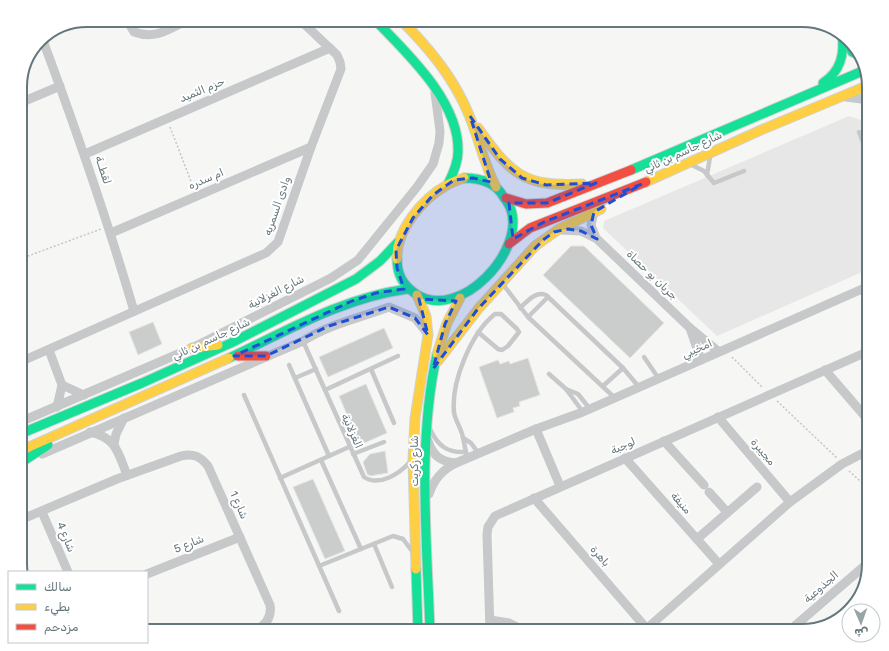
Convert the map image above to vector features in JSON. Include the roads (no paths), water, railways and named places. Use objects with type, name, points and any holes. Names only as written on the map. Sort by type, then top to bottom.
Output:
[{"type":"main road","points":[[382,27],[414,60],[434,88],[451,120],[458,146],[456,166],[448,184]]},
{"type":"main road","points":[[408,27],[442,64],[456,86],[470,116],[487,168],[496,187]]},
{"type":"main road","points":[[802,97],[810,90],[830,79],[838,70],[843,56],[842,42]]},
{"type":"main road","name":"شارع جاسم بن ثاني","points":[[506,198],[520,204],[532,205],[547,203],[650,162],[860,72]]},
{"type":"main road","name":"شارع جاسم بن ثاني","points":[[509,244],[530,228],[642,184],[686,163],[862,88]]},
{"type":"main road","points":[[470,116],[500,159],[522,178],[546,186],[596,183]]},
{"type":"main road","points":[[473,178],[486,181],[496,187],[506,198],[511,210],[513,223],[509,244],[493,269],[478,284],[460,298],[434,302],[417,296],[408,289],[400,279],[397,268],[396,250],[398,242],[407,226],[419,210],[433,195],[454,180],[473,178]]},
{"type":"main road","points":[[433,369],[454,338],[502,282],[543,240],[554,232],[627,195],[642,184]]},
{"type":"main road","name":"شارع جاسم بن ثاني","points":[[27,431],[142,383],[232,343],[356,279],[374,266],[398,242]]},
{"type":"main road","points":[[27,448],[234,356],[352,301],[376,293],[408,289]]},
{"type":"main road","name":"شارع زكريت","points":[[416,624],[413,460],[415,418],[428,335],[426,316],[417,296]]},
{"type":"main road","name":"شارع زكريت","points":[[430,624],[426,502],[427,422],[433,369],[445,324],[460,298]]},
{"type":"main road","points":[[192,348],[232,343]]},
{"type":"main road","points":[[234,356],[266,356]]},
{"type":"main road","points":[[27,459],[73,428]]},
{"type":"street","points":[[131,27],[134,32],[154,36],[173,27]]},
{"type":"street","name":"وادى السمريه","points":[[27,359],[266,253],[273,248],[278,242],[311,147],[341,69],[339,58],[308,27]]},
{"type":"street","name":"لقطــة","points":[[44,44],[85,154],[110,229],[134,311]]},
{"type":"street","name":"حزم الثميد","points":[[85,154],[330,48]]},
{"type":"street","points":[[27,100],[60,86]]},
{"type":"street","name":"شارع الغزلانية","points":[[27,419],[192,348],[331,278],[358,260],[371,246],[426,175],[437,154],[440,131],[434,88]]},
{"type":"street","points":[[833,100],[848,97],[862,99]]},
{"type":"street","name":"ام سدره","points":[[110,229],[197,196],[311,147]]},
{"type":"street","points":[[594,212],[591,225],[597,239]]},
{"type":"street","name":"جريان بو حصاة","points":[[554,232],[576,229],[597,239],[690,328],[722,351]]},
{"type":"street","name":"امخيبي","points":[[426,502],[437,477],[467,455],[479,454],[536,429],[615,398],[862,292]]},
{"type":"street","points":[[27,460],[303,341],[329,326],[351,321],[389,307],[416,318],[428,335]]},
{"type":"street","name":"جريان بو حصاة","points":[[690,328],[701,360]]},
{"type":"street","points":[[49,350],[62,384],[57,407]]},
{"type":"street","name":"لوجبة","points":[[490,624],[488,527],[496,516],[560,486],[862,354]]},
{"type":"street","points":[[825,370],[862,412]]},
{"type":"street","points":[[62,384],[84,395]]},
{"type":"street","name":"مجيبرة","points":[[718,417],[790,502]]},
{"type":"street","points":[[114,444],[116,434],[124,418]]},
{"type":"street","points":[[536,429],[560,486]]},
{"type":"street","points":[[90,432],[104,436],[114,444],[127,475]]},
{"type":"street","points":[[426,435],[435,455],[446,462],[456,463]]},
{"type":"street","points":[[664,441],[727,512]]},
{"type":"street","name":"شارع 1","points":[[27,517],[127,475],[181,456],[189,454],[196,455],[203,459],[208,466],[270,605],[268,620],[265,624]]},
{"type":"street","points":[[652,624],[790,502],[842,464],[862,454]]},
{"type":"street","name":"منيفة","points":[[625,458],[719,564]]},
{"type":"street","points":[[697,539],[757,487]]},
{"type":"street","name":"باهرة","points":[[534,498],[640,624]]},
{"type":"street","name":"شارع 4","points":[[42,512],[68,571]]},
{"type":"street","name":"شارع 5","points":[[148,574],[240,537]]},
{"type":"street","name":"الجذوعية","points":[[797,624],[862,568]]},
{"type":"street","points":[[490,620],[511,624]]},
{"type":"lane","points":[[859,132],[862,139]]},
{"type":"lane","points":[[707,175],[708,163],[712,152]]},
{"type":"lane","points":[[686,163],[695,166],[707,175],[712,182],[716,183],[744,171]]},
{"type":"lane","points":[[502,282],[528,317],[615,398]]},
{"type":"lane","points":[[520,308],[538,294],[543,294],[548,297],[623,368],[640,387]]},
{"type":"lane","points":[[528,317],[548,297]]},
{"type":"lane","points":[[427,422],[440,446],[454,452],[467,455],[464,438],[455,417],[454,401],[463,361],[478,332],[492,317],[498,314],[504,317],[518,332],[508,346],[502,350],[498,349],[478,332]]},
{"type":"lane","name":"الغزلانية","points":[[303,341],[349,447],[364,477],[375,481],[398,473],[413,460]]},
{"type":"lane","points":[[324,390],[398,356]]},
{"type":"lane","points":[[644,358],[659,379]]},
{"type":"lane","points":[[289,365],[329,456]]},
{"type":"lane","points":[[295,378],[316,368]]},
{"type":"lane","points":[[603,386],[623,368]]},
{"type":"lane","points":[[371,369],[394,423]]},
{"type":"lane","points":[[549,374],[586,410]]},
{"type":"lane","points":[[566,389],[578,394],[586,410]]},
{"type":"lane","points":[[244,395],[338,612]]},
{"type":"lane","points":[[464,438],[469,441],[479,454]]},
{"type":"lane","points":[[353,454],[384,442]]},
{"type":"lane","points":[[280,478],[349,447]]},
{"type":"lane","points":[[321,460],[361,549]]},
{"type":"lane","points":[[319,566],[393,536],[400,537],[406,541],[415,558]]},
{"type":"lane","points":[[374,544],[392,587]]}]
